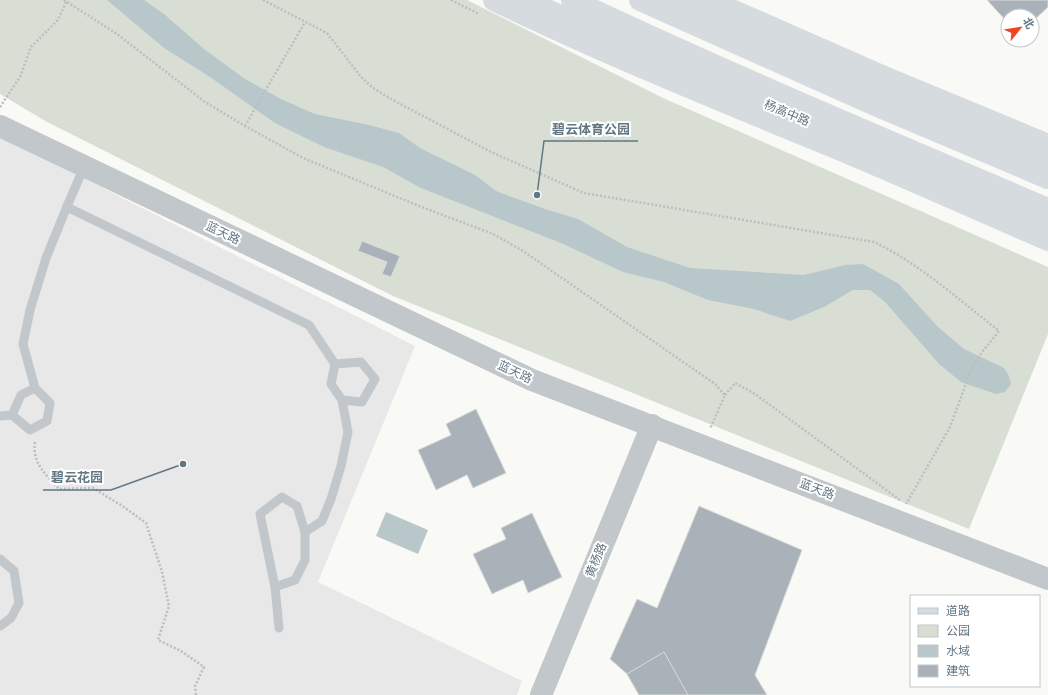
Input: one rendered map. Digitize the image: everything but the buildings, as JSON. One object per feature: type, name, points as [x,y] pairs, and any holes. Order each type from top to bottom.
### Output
[{"type":"main road","points":[[494,0],[557,30],[848,153],[1048,240]]},
{"type":"main road","name":"杨高中路","points":[[526,0],[558,16],[1048,225]]},
{"type":"main road","name":"杨高中路","points":[[572,0],[637,31],[861,130],[1048,209]]},
{"type":"main road","points":[[640,0],[876,105],[1048,178]]},
{"type":"main road","points":[[672,0],[1048,162]]},
{"type":"main road","points":[[709,0],[882,76],[1048,144]]},
{"type":"street","name":"蓝天路","points":[[0,126],[532,380],[703,445],[902,513],[1048,579]]},
{"type":"street","name":"黄杨路","points":[[541,695],[652,426]]},
{"type":"lane","points":[[12,414],[30,430],[47,421],[50,403],[35,388],[23,344],[30,310],[46,258],[84,167]]},
{"type":"lane","points":[[66,207],[309,326],[335,364],[331,384],[342,400],[348,432],[341,466],[331,499],[322,521],[305,532]]},
{"type":"lane","points":[[335,364],[362,362],[375,379],[362,402],[342,400]]},
{"type":"lane","points":[[12,414],[21,395],[35,388]]},
{"type":"lane","points":[[0,416],[12,414]]},
{"type":"lane","points":[[275,587],[295,580],[305,560],[305,532],[297,506],[282,497],[260,514],[275,587],[280,628]]},
{"type":"lane","points":[[0,559],[14,571],[19,603],[11,618],[0,626]]},
{"type":"path","points":[[263,0],[327,33],[361,77],[373,88],[491,152],[584,193],[874,242],[894,252],[932,278],[999,331],[982,352],[971,370],[950,427],[902,513],[755,394],[735,384],[725,396],[703,445]]},
{"type":"path","points":[[0,107],[20,78],[31,47],[58,20],[66,1],[116,34],[205,102],[303,158],[419,206],[493,234],[523,252],[674,355],[715,384],[725,396]]},
{"type":"path","points":[[245,126],[269,87],[305,22]]},
{"type":"path","points":[[38,425],[35,447],[37,464],[59,489],[93,488],[124,507],[146,523],[162,572],[168,606],[158,640],[181,651],[204,667],[195,686],[196,695]]},
{"type":"shaded area","points":[[0,136],[415,346],[318,582],[522,681],[517,695],[0,695]]},
{"type":"green space","points":[[0,0],[467,0],[663,98],[1048,267],[1048,334],[969,529],[393,296],[47,122],[0,94]]},
{"type":"water","points":[[107,0],[144,0],[164,14],[204,49],[245,79],[281,99],[315,114],[399,133],[420,148],[475,175],[496,191],[545,209],[578,219],[627,247],[690,268],[804,275],[845,265],[863,264],[899,284],[938,327],[964,349],[1004,368],[1009,376],[1011,384],[1005,392],[996,394],[961,382],[939,364],[885,302],[870,290],[853,290],[824,307],[790,321],[754,309],[708,300],[664,282],[623,272],[561,243],[421,188],[383,167],[324,147],[275,123],[210,77],[164,48]]},
{"type":"water","points":[[386,512],[428,530],[418,554],[376,536]]},
{"type":"place","name":"碧云体育公园","points":[[537,195]]},
{"type":"place","name":"碧云花园","points":[[183,464]]}]
